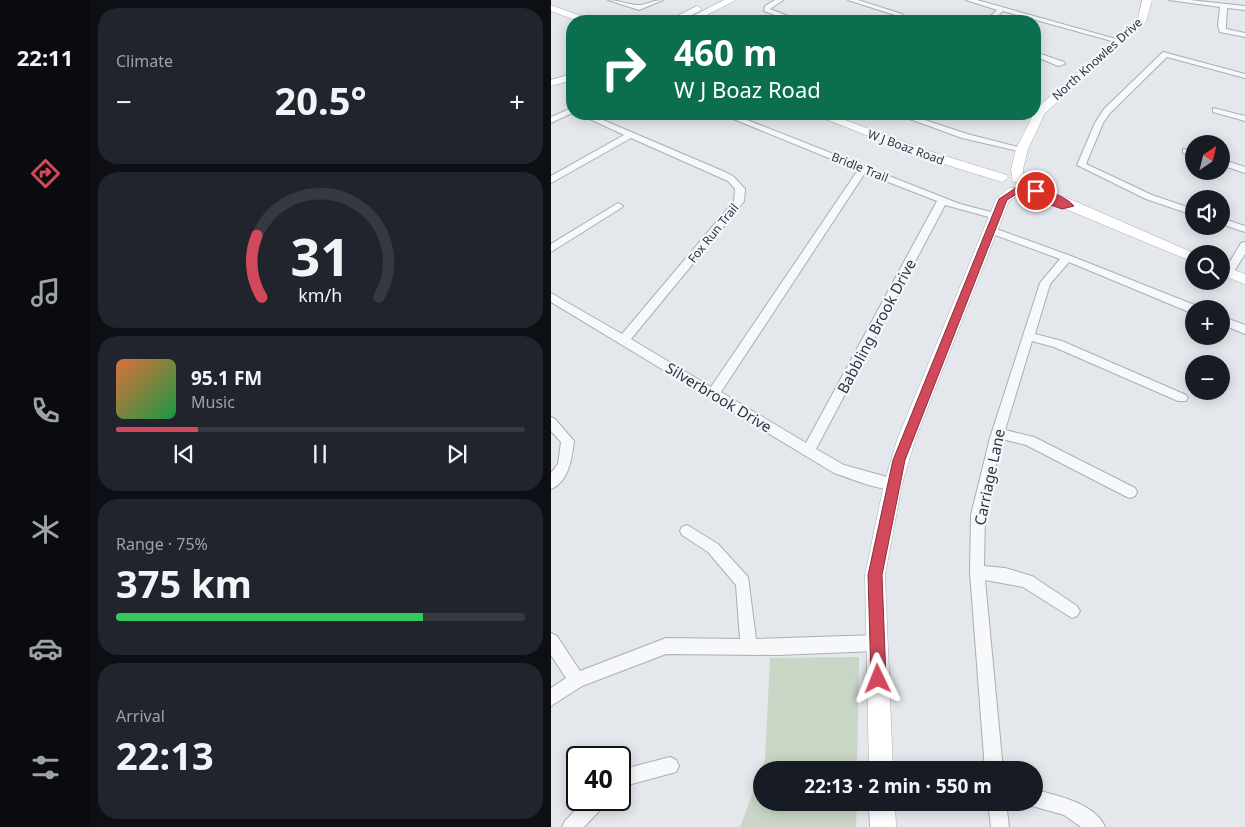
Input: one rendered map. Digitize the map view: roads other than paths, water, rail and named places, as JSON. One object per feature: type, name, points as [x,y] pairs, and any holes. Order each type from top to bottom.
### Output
[{"type":"street","points":[[611,0],[639,8],[660,0]]},
{"type":"street","points":[[684,15],[715,0]]},
{"type":"street","points":[[700,15],[731,0]]},
{"type":"street","points":[[780,0],[766,9],[782,15]]},
{"type":"street","points":[[851,0],[901,15]]},
{"type":"street","points":[[969,0],[1024,15]]},
{"type":"street","name":"North Knowles Drive","points":[[1041,110],[1143,20],[1147,0]]},
{"type":"street","points":[[1172,0],[1245,8]]},
{"type":"street","points":[[1225,5],[1223,30],[1245,35]]},
{"type":"street","points":[[551,8],[570,15]]},
{"type":"street","points":[[995,15],[1002,9]]},
{"type":"street","points":[[1041,20],[1119,41]]},
{"type":"street","points":[[1185,209],[1149,197],[1081,165],[1099,123],[1107,111],[1166,54],[1245,76]]},
{"type":"street","points":[[1041,56],[1061,64]]},
{"type":"street","points":[[554,82],[558,76],[566,72]]},
{"type":"street","points":[[554,82],[566,78]]},
{"type":"street","points":[[1216,110],[1245,118]]},
{"type":"street","points":[[551,120],[566,113]]},
{"type":"street","name":"Fox Run Trail","points":[[597,120],[731,179],[740,189],[735,207],[624,340]]},
{"type":"street","name":"Bridle Trail","points":[[740,120],[969,211],[1007,190],[1067,258],[1185,306]]},
{"type":"street","name":"W J Boaz Road","points":[[835,120],[965,168],[968,172],[1007,190],[1062,206],[1070,206],[1185,255]]},
{"type":"street","name":"North Knowles Drive","points":[[881,761],[875,575],[893,484],[906,440],[1022,149],[1036,120]]},
{"type":"street","points":[[919,121],[965,136],[1022,149]]},
{"type":"street","points":[[551,180],[631,134]]},
{"type":"street","points":[[1230,165],[1245,170]]},
{"type":"street","points":[[713,394],[863,168]]},
{"type":"street","name":"Babbling Brook Drive","points":[[809,450],[942,201]]},
{"type":"street","points":[[551,249],[618,206]]},
{"type":"street","points":[[1230,224],[1245,229]]},
{"type":"street","points":[[1230,264],[1245,246]]},
{"type":"street","name":"Carriage Lane","points":[[993,761],[977,572],[978,515],[998,432],[1045,283],[1067,258]]},
{"type":"street","points":[[1230,273],[1245,279]]},
{"type":"street","name":"Silverbrook Drive","points":[[551,297],[839,469],[868,479],[893,484]]},
{"type":"street","points":[[1230,324],[1245,330]]},
{"type":"street","points":[[1028,336],[1059,344],[1182,398]]},
{"type":"street","points":[[551,422],[568,441],[564,466],[551,482]]},
{"type":"street","points":[[998,432],[1029,441],[1130,492]]},
{"type":"street","points":[[687,532],[713,548],[743,582],[749,647]]},
{"type":"street","points":[[977,572],[1005,575],[1027,581],[1072,611]]},
{"type":"street","points":[[551,641],[577,680]]},
{"type":"street","points":[[551,698],[577,680],[666,646],[749,647],[877,643]]},
{"type":"street","points":[[631,775],[670,766]]},
{"type":"street","points":[[1043,801],[1068,806],[1096,827]]},
{"type":"street","points":[[571,827],[588,811]]},
{"type":"street","points":[[882,811],[883,827]]},
{"type":"street","points":[[998,811],[1000,827]]}]
